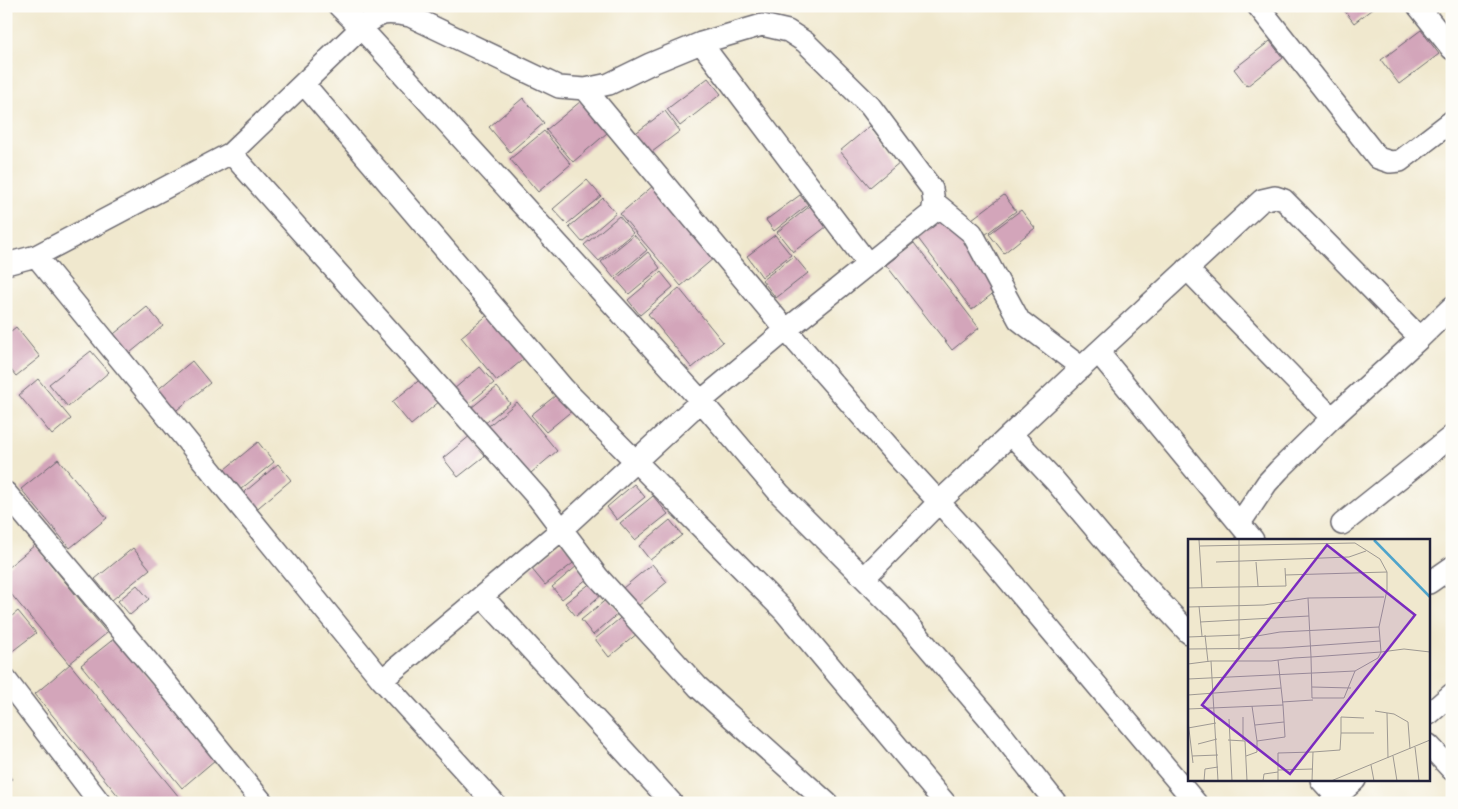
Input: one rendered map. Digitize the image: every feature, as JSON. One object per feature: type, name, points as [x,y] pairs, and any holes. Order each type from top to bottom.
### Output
[{"type":"street","points":[[339,6],[701,402],[780,494],[911,627],[992,722],[1056,803]]},
{"type":"street","points":[[1258,6],[1378,158],[1390,162],[1400,161],[1452,121]]},
{"type":"street","points":[[1418,6],[1452,49]]},
{"type":"street","points":[[6,264],[36,256],[231,154],[361,28],[379,14],[393,13],[410,16],[559,87],[585,89],[609,84],[700,43],[762,25],[788,31],[805,42],[870,106],[932,188],[934,202],[932,213],[786,330],[701,402],[562,529],[382,680]]},
{"type":"street","points":[[700,43],[868,264]]},
{"type":"street","points":[[304,84],[564,389],[784,611],[945,803]]},
{"type":"street","points":[[585,89],[786,330],[990,558],[1196,803]]},
{"type":"street","points":[[231,154],[538,498],[598,577],[698,687],[827,803]]},
{"type":"street","points":[[864,578],[939,502],[1262,200],[1275,197],[1284,200],[1420,338]]},
{"type":"street","points":[[934,202],[972,233],[1019,320],[1082,368]]},
{"type":"street","points":[[36,256],[382,680],[494,803]]},
{"type":"street","points":[[1187,269],[1332,418]]},
{"type":"street","points":[[1240,523],[1267,483],[1279,470],[1332,418],[1452,307]]},
{"type":"street","points":[[1098,352],[1252,539]]},
{"type":"street","points":[[1011,434],[1055,481],[1125,564],[1188,632]]},
{"type":"street","points":[[1342,524],[1452,436]]},
{"type":"street","points":[[6,493],[166,682],[263,803]]},
{"type":"street","points":[[1430,582],[1452,567]]},
{"type":"street","points":[[482,596],[672,803]]},
{"type":"street","points":[[6,680],[100,803]]},
{"type":"street","points":[[1430,713],[1452,694]]},
{"type":"street","points":[[1430,746],[1452,770]]},
{"type":"street","points":[[1322,782],[1336,801],[1353,782]]},
{"type":"building","points":[[1341,6],[1376,6],[1354,23]]},
{"type":"building","points":[[1421,30],[1439,54],[1399,84],[1381,60]]},
{"type":"building","points":[[1270,41],[1283,58],[1247,86],[1234,69]]},
{"type":"building","points":[[708,78],[721,94],[680,126],[667,109]]},
{"type":"building","points":[[523,98],[544,123],[510,152],[489,127]]},
{"type":"building","points":[[581,101],[607,133],[573,162],[546,130]]},
{"type":"building","points":[[665,111],[680,131],[648,155],[633,135]]},
{"type":"building","points":[[870,126],[900,162],[870,187],[840,151]]},
{"type":"building","points":[[544,131],[571,164],[538,192],[510,159]]},
{"type":"building","points":[[587,180],[601,196],[567,224],[553,209]]},
{"type":"building","points":[[654,185],[714,258],[681,286],[620,214]]},
{"type":"building","points":[[800,195],[808,205],[774,231],[766,220]]},
{"type":"building","points":[[1004,195],[1016,211],[985,235],[972,219]]},
{"type":"building","points":[[603,198],[616,213],[582,242],[569,227]]},
{"type":"building","points":[[810,206],[826,227],[793,252],[777,232]]},
{"type":"building","points":[[1021,210],[1035,228],[1004,253],[989,234]]},
{"type":"building","points":[[946,215],[1001,287],[972,310],[917,237]]},
{"type":"building","points":[[619,216],[633,233],[599,261],[584,245]]},
{"type":"building","points":[[634,235],[647,250],[614,278],[601,262]]},
{"type":"building","points":[[775,235],[791,255],[762,277],[747,256]]},
{"type":"building","points":[[914,243],[979,328],[952,350],[886,265]]},
{"type":"building","points":[[648,252],[660,268],[629,294],[616,279]]},
{"type":"building","points":[[794,256],[808,273],[776,298],[762,280]]},
{"type":"building","points":[[661,272],[673,287],[640,315],[628,300]]},
{"type":"building","points":[[679,288],[723,342],[692,368],[648,314]]},
{"type":"building","points":[[147,307],[163,326],[125,357],[109,338]]},
{"type":"building","points":[[490,313],[526,357],[497,381],[461,337]]},
{"type":"building","points":[[16,327],[40,357],[16,376],[6,364],[6,335]]},
{"type":"building","points":[[91,351],[109,372],[68,407],[49,384]]},
{"type":"building","points":[[192,361],[210,383],[172,414],[155,392]]},
{"type":"building","points":[[480,367],[494,383],[467,405],[454,389]]},
{"type":"building","points":[[422,378],[440,401],[411,425],[392,402]]},
{"type":"building","points":[[38,379],[71,419],[52,435],[19,395]]},
{"type":"building","points":[[497,387],[510,403],[484,424],[471,408]]},
{"type":"building","points":[[560,392],[574,409],[546,432],[531,415]]},
{"type":"building","points":[[517,402],[557,451],[525,478],[485,429]]},
{"type":"building","points":[[471,435],[486,455],[458,477],[443,458]]},
{"type":"building","points":[[258,442],[274,462],[235,494],[219,474]]},
{"type":"building","points":[[58,459],[107,518],[70,548],[21,489]]},
{"type":"building","points":[[278,464],[291,480],[253,512],[240,496]]},
{"type":"building","points":[[634,484],[645,497],[617,520],[607,507]]},
{"type":"building","points":[[653,496],[668,514],[635,540],[620,523]]},
{"type":"building","points":[[670,520],[682,535],[650,560],[639,546]]},
{"type":"building","points":[[563,542],[577,560],[545,585],[531,568]]},
{"type":"building","points":[[35,545],[107,633],[69,664],[6,588],[6,569]]},
{"type":"building","points":[[133,548],[150,569],[112,600],[95,579]]},
{"type":"building","points":[[652,564],[667,582],[638,606],[623,588]]},
{"type":"building","points":[[577,566],[588,578],[562,599],[552,587]]},
{"type":"building","points":[[592,582],[602,594],[576,616],[565,603]]},
{"type":"building","points":[[137,585],[149,599],[130,615],[118,601]]},
{"type":"building","points":[[608,598],[620,612],[593,635],[581,620]]},
{"type":"building","points":[[18,611],[36,633],[6,656],[6,621]]},
{"type":"building","points":[[624,615],[638,633],[609,657],[595,639]]},
{"type":"building","points":[[115,638],[215,760],[182,788],[81,665]]},
{"type":"building","points":[[70,664],[184,803],[124,803],[35,694]]},
{"type":"building","points":[[6,772],[12,779],[6,783]]}]
